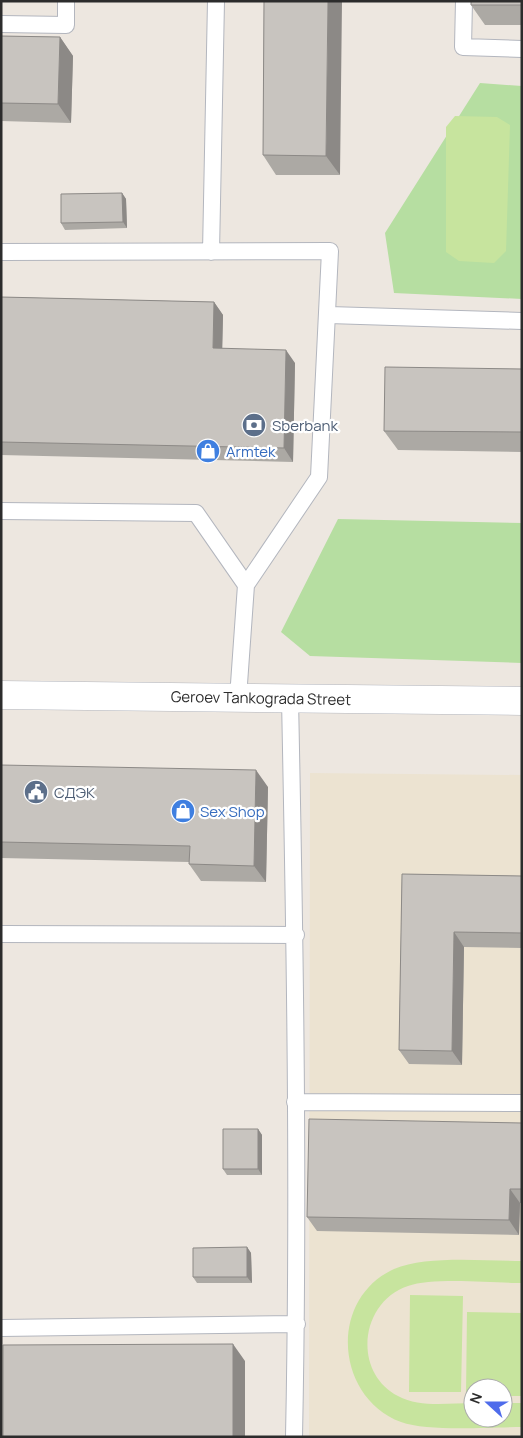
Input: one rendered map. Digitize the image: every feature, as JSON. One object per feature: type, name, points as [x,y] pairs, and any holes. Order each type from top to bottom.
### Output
[{"type":"main road","name":"Geroev Tankograda Street","points":[[1,695],[522,702]]},
{"type":"lane","points":[[1,24],[66,25],[66,1]]},
{"type":"lane","points":[[211,252],[216,1]]},
{"type":"lane","points":[[464,1],[463,47],[522,49]]},
{"type":"lane","points":[[1,252],[330,251],[329,315],[319,477],[246,585],[238,698]]},
{"type":"lane","points":[[329,315],[522,321]]},
{"type":"lane","points":[[1,511],[196,513],[246,585]]},
{"type":"lane","points":[[290,699],[296,935],[297,1324],[294,1437]]},
{"type":"lane","points":[[1,934],[296,935]]},
{"type":"lane","points":[[295,1102],[522,1103]]},
{"type":"lane","points":[[1,1328],[297,1324]]},
{"type":"shaded area","points":[[310,773],[522,775],[522,1437],[309,1437]]},
{"type":"green space","points":[[480,83],[522,86],[522,299],[394,293],[385,233]]},
{"type":"green space","points":[[455,116],[497,117],[510,125],[506,251],[494,263],[459,261],[446,252],[446,127]]},
{"type":"green space","points":[[338,519],[522,523],[522,663],[310,656],[281,632]]},
{"type":"green space","points":[[456,1260],[522,1261],[522,1283],[447,1281],[419,1283],[392,1294],[380,1307],[372,1322],[368,1338],[368,1355],[373,1371],[383,1385],[407,1400],[425,1403],[463,1403],[463,1428],[427,1427],[401,1422],[379,1409],[363,1392],[352,1371],[348,1347],[350,1324],[358,1302],[373,1283],[394,1269],[422,1262]]},
{"type":"green space","points":[[410,1295],[463,1296],[461,1392],[409,1392]]},
{"type":"green space","points":[[467,1312],[522,1313],[522,1396],[513,1396],[513,1378],[466,1378]]},
{"type":"green space","points":[[513,1403],[522,1403],[522,1427],[513,1427]]},
{"type":"building","points":[[264,1],[328,1],[326,156],[263,155]]},
{"type":"building","points":[[471,1],[522,1],[522,5],[471,5]]},
{"type":"building","points":[[1,36],[60,37],[58,104],[1,103]]},
{"type":"building","points":[[122,193],[123,222],[61,223],[61,194]]},
{"type":"building","points":[[1,297],[214,302],[213,348],[286,350],[284,448],[1,442]]},
{"type":"building","points":[[385,367],[522,369],[522,432],[384,431]]},
{"type":"building","points":[[1,765],[256,770],[254,866],[189,864],[190,846],[1,842]]},
{"type":"building","points":[[402,874],[522,876],[522,933],[454,932],[452,1051],[399,1050]]},
{"type":"building","points":[[309,1119],[522,1123],[522,1189],[510,1189],[509,1220],[307,1217]]},
{"type":"building","points":[[223,1129],[258,1129],[258,1169],[223,1169]]},
{"type":"building","points":[[247,1247],[247,1277],[193,1277],[193,1248]]},
{"type":"building","points":[[233,1344],[233,1437],[3,1437],[3,1345]]},
{"type":"place","name":"Sberbank","points":[[254,425]]},
{"type":"place","name":"Armtek","points":[[208,451]]},
{"type":"place","name":"СДЭК","points":[[36,792]]},
{"type":"place","name":"Sex Shop","points":[[183,811]]}]
